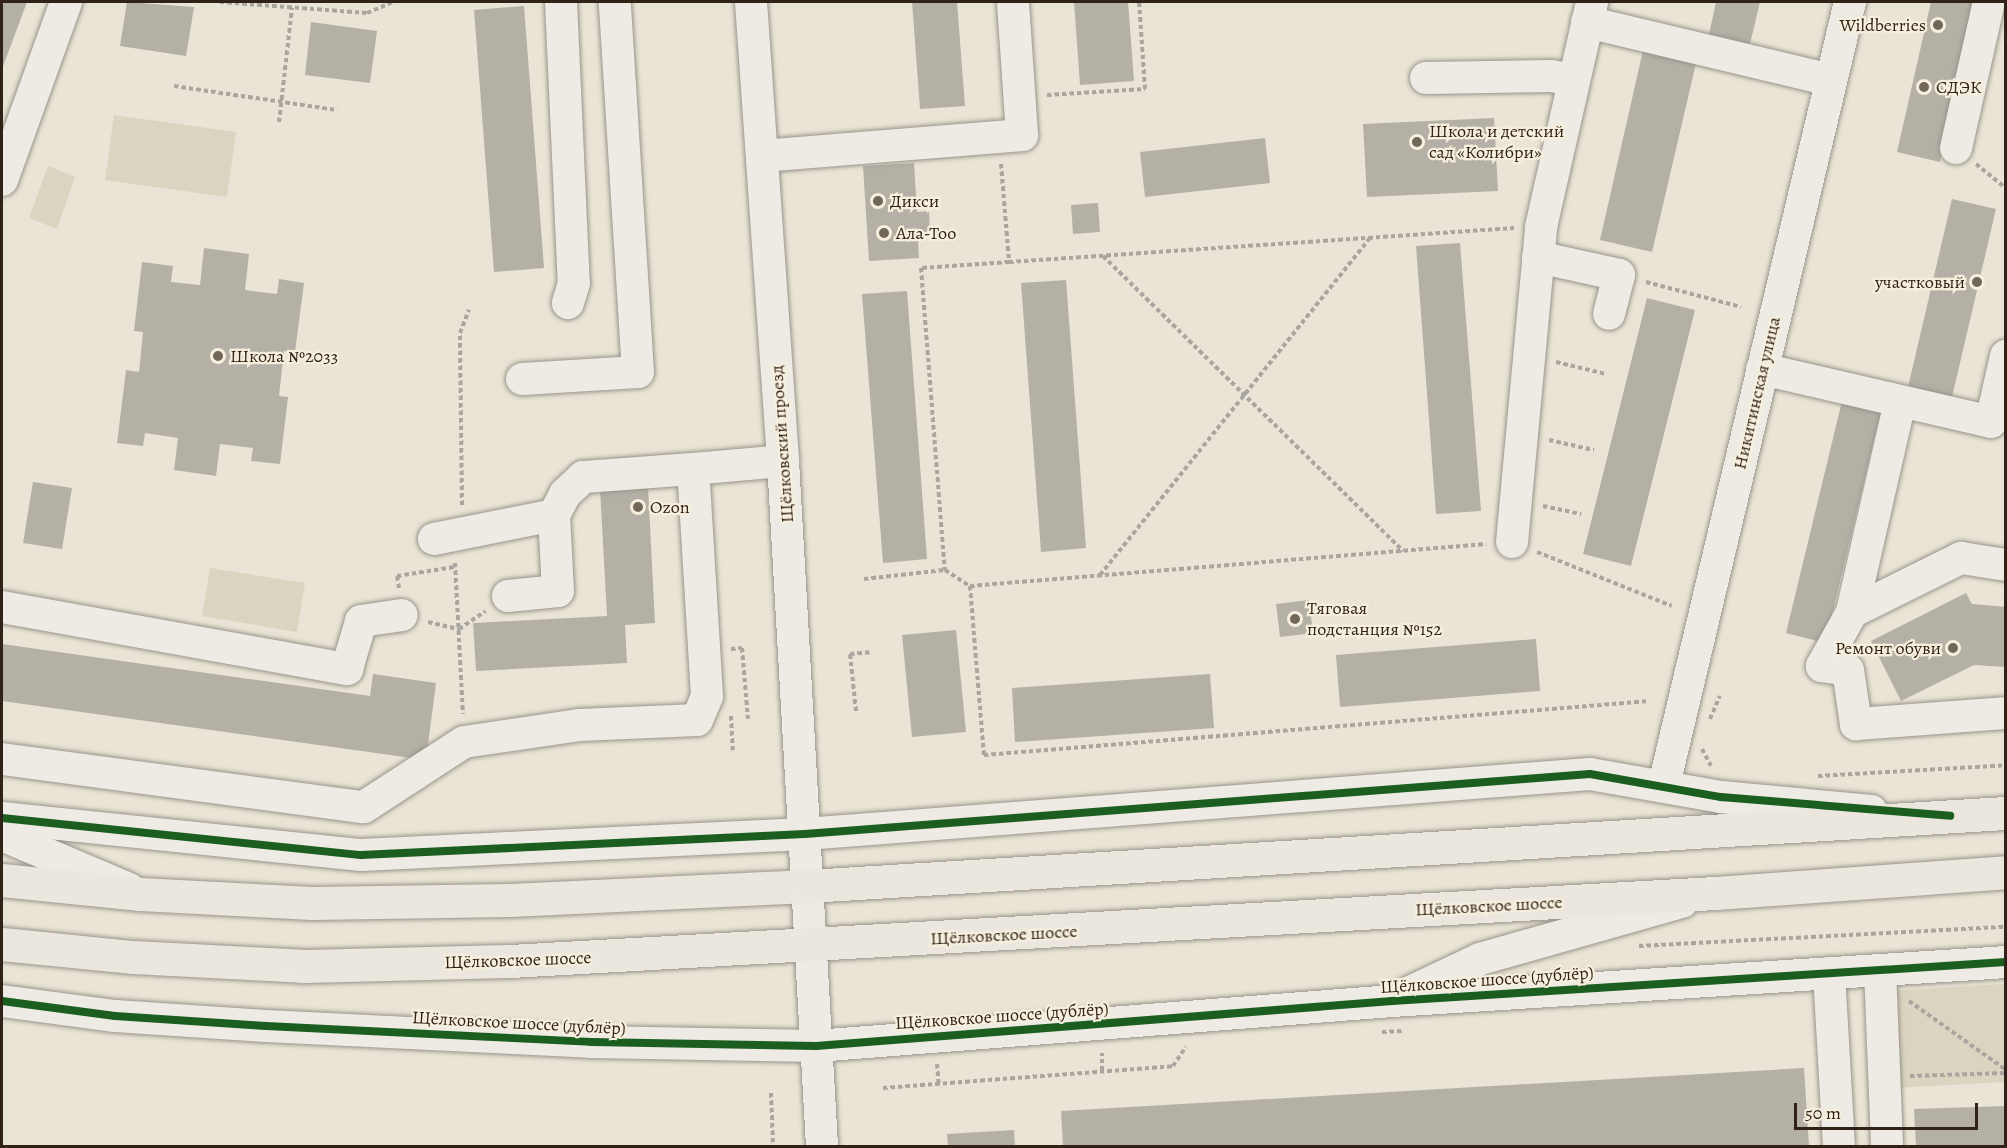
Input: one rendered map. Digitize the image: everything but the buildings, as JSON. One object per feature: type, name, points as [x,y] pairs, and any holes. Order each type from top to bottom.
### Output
[{"type":"main road","points":[[2,880],[141,894],[312,903],[510,900],[808,886],[2006,813]]},
{"type":"main road","name":"Щёлковское шоссе","points":[[2,944],[133,957],[302,966],[510,962],[1715,893],[2006,872]]},
{"type":"street","points":[[2,180],[66,2]]},
{"type":"street","points":[[561,2],[574,283],[568,303]]},
{"type":"street","points":[[522,379],[638,372],[615,2]]},
{"type":"street","name":"Щёлковский проезд","points":[[751,2],[783,461],[822,1146]]},
{"type":"street","points":[[762,156],[1022,135],[1013,2]]},
{"type":"street","name":"Никитинская улица","points":[[1664,784],[1850,2]]},
{"type":"street","points":[[1956,148],[1989,2]]},
{"type":"street","points":[[1512,542],[1539,242],[1590,12],[1831,80]]},
{"type":"street","points":[[1425,78],[1551,76],[1574,80]]},
{"type":"street","points":[[1539,242],[1619,275],[1610,314]]},
{"type":"street","points":[[1762,369],[1998,424],[2006,356]]},
{"type":"street","points":[[1900,402],[1852,612],[1822,666],[1848,670],[1856,724],[2006,713]]},
{"type":"street","points":[[508,596],[558,591],[554,515],[565,495],[583,477],[783,461]]},
{"type":"street","points":[[2,759],[364,807],[464,742],[579,725],[697,720],[707,696],[693,469]]},
{"type":"street","points":[[448,537],[554,515]]},
{"type":"street","points":[[1852,612],[1961,558],[2006,566]]},
{"type":"street","points":[[2,607],[347,669],[361,621],[402,615]]},
{"type":"street","points":[[2,818],[361,855],[805,834],[1590,774],[1664,784],[1721,797],[1950,816]]},
{"type":"street","points":[[2,835],[141,894]]},
{"type":"street","points":[[1392,1001],[1480,959],[1715,893]]},
{"type":"street","name":"Щёлковское шоссе (дублёр)","points":[[2,1001],[115,1016],[269,1026],[591,1042],[816,1046],[1392,1001],[2006,962]]},
{"type":"street","points":[[1880,970],[1887,1146]]},
{"type":"street","points":[[1829,973],[1839,1146]]},
{"type":"path","points":[[220,2],[367,13],[393,2]]},
{"type":"path","points":[[1020,97],[1145,89],[1139,2]]},
{"type":"path","points":[[279,122],[292,8]]},
{"type":"path","points":[[174,87],[337,111]]},
{"type":"path","points":[[999,137],[1009,262]]},
{"type":"path","points":[[1956,148],[2006,188]]},
{"type":"path","points":[[1099,576],[1370,238]]},
{"type":"path","points":[[945,570],[921,268],[1370,238],[1539,242]]},
{"type":"path","points":[[1102,255],[1403,551]]},
{"type":"path","points":[[1619,275],[1741,306]]},
{"type":"path","points":[[464,742],[454,567],[448,537],[460,333],[469,310]]},
{"type":"path","points":[[1529,356],[1606,374]]},
{"type":"path","points":[[1522,434],[1594,450]]},
{"type":"path","points":[[1516,501],[1581,514]]},
{"type":"path","points":[[864,579],[945,570],[970,586],[1512,542],[1672,606]]},
{"type":"path","points":[[970,586],[984,755],[1649,701]]},
{"type":"path","points":[[856,711],[850,654],[872,652]]},
{"type":"path","points":[[743,659],[748,719]]},
{"type":"path","points":[[1709,722],[1720,696]]},
{"type":"path","points":[[1703,740],[1702,748],[1713,768]]},
{"type":"path","points":[[1806,777],[2006,765]]},
{"type":"path","points":[[1639,946],[2006,927]]},
{"type":"path","points":[[1900,995],[2006,1072]]},
{"type":"path","points":[[1375,1033],[1411,1030]]},
{"type":"path","points":[[884,1088],[1173,1066],[1185,1047],[1197,1046]]},
{"type":"path","points":[[1102,1071],[1101,1053],[1108,1053]]},
{"type":"path","points":[[1883,1077],[2006,1072]]},
{"type":"path","points":[[771,1093],[773,1146]]},
{"type":"shaded area","points":[[114,115],[236,132],[227,197],[105,180]]},
{"type":"shaded area","points":[[48,166],[75,177],[57,229],[29,218]]},
{"type":"shaded area","points":[[210,568],[305,583],[297,632],[202,616]]},
{"type":"shaded area","points":[[2005,984],[2005,1082],[1894,1088],[1888,991]]},
{"type":"cycle path","points":[[2,818],[361,855],[805,834],[1590,774],[1721,797],[1950,816]]},
{"type":"cycle path","points":[[2,1001],[115,1016],[266,1026],[591,1042],[816,1046],[1392,1001],[2006,962]]},
{"type":"place","name":"Wildberries","points":[[1938,25]]},
{"type":"place","name":"СДЭК","points":[[1924,87]]},
{"type":"place","name":"Школа и детский сад «Колибри»","points":[[1417,142]]},
{"type":"place","name":"Дикси","points":[[878,201]]},
{"type":"place","name":"Ала-Тоо","points":[[884,233]]},
{"type":"place","name":"участковый","points":[[1977,282]]},
{"type":"place","name":"Школа №2033","points":[[218,356]]},
{"type":"place","name":"Ozon","points":[[638,507]]},
{"type":"place","name":"Тяговая подстанция №152","points":[[1295,619]]},
{"type":"place","name":"Ремонт обуви","points":[[1953,648]]}]
